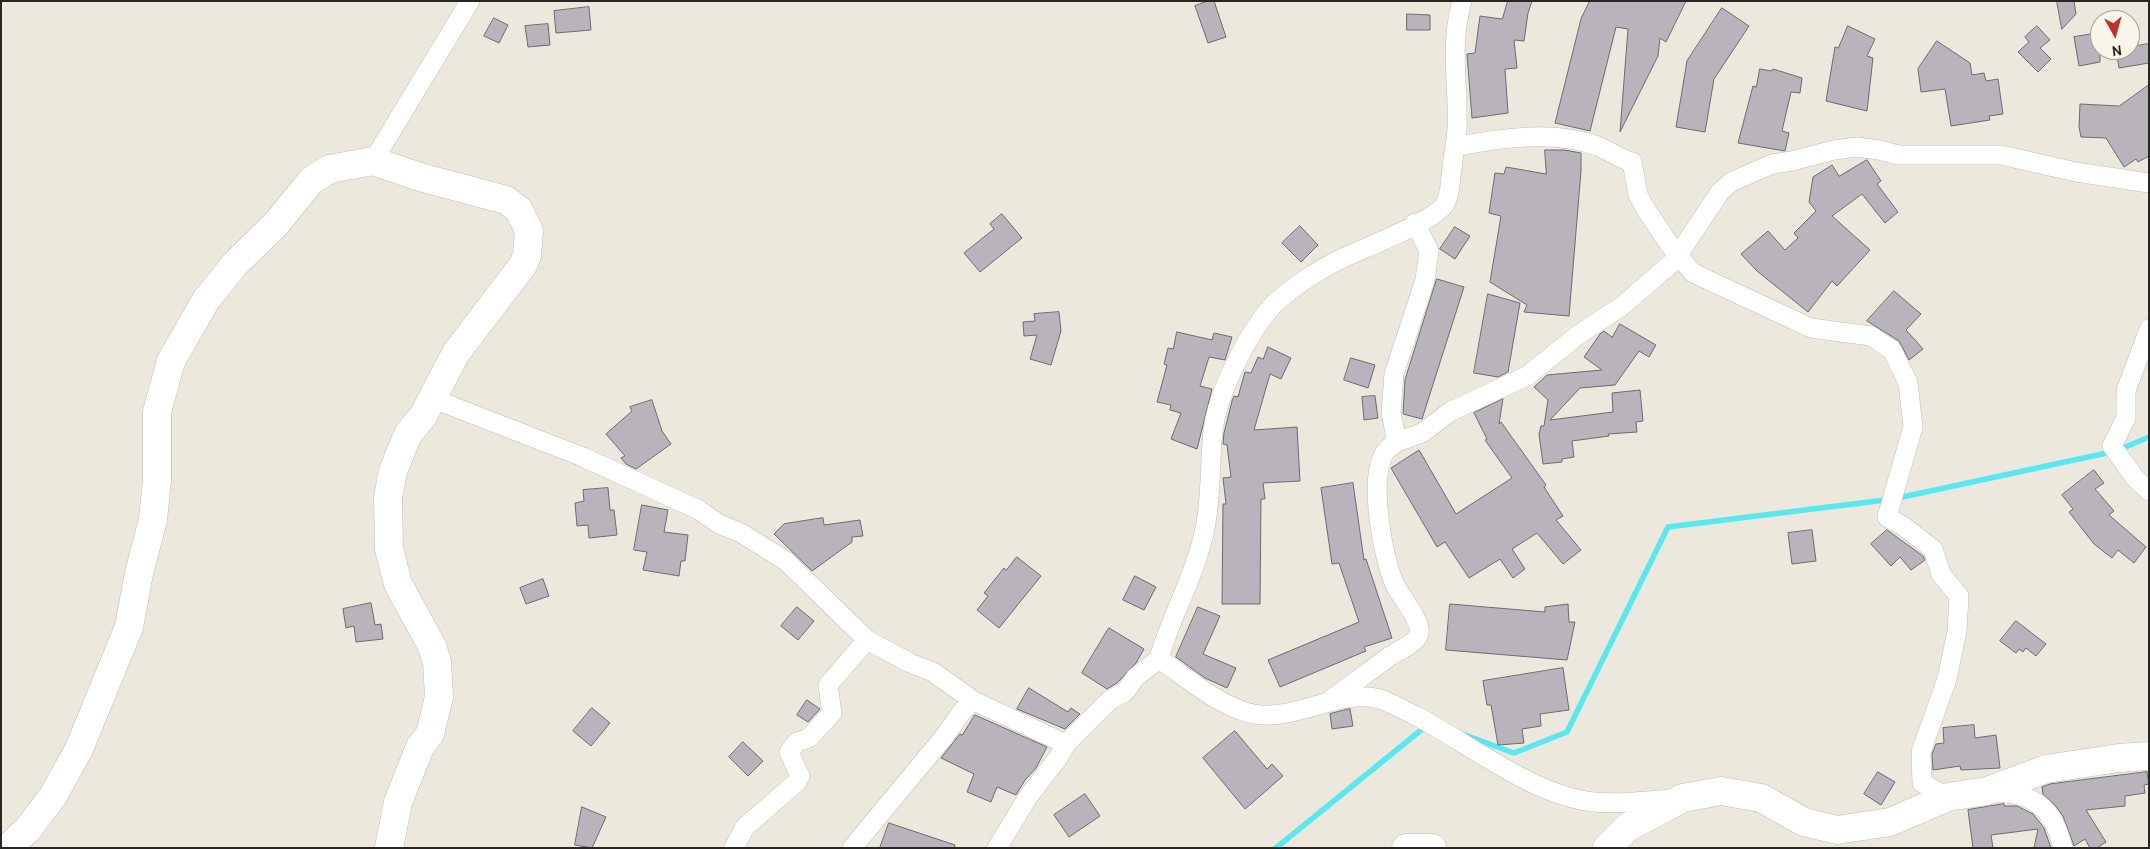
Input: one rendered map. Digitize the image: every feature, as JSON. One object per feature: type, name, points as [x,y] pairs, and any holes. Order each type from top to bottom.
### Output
[{"type":"main road","points":[[8,848],[28,829],[53,796],[78,748],[129,626],[139,573],[154,520],[157,480],[157,412],[171,361],[206,300],[235,264],[276,224],[311,181],[329,169],[373,161],[420,177],[506,200],[519,210],[529,231],[527,256],[523,265],[460,347],[423,416],[408,434],[393,471],[388,497],[387,528],[389,549],[398,584],[424,629],[437,662],[439,697],[430,734],[420,747],[398,802],[389,848]]},
{"type":"main road","points":[[1608,848],[1628,827],[1682,798],[1721,791],[1761,798],[1804,822],[1837,830],[1890,822],[1948,797],[1987,791],[2046,769],[2119,758],[2149,756]]},
{"type":"main road","points":[[1406,848],[1432,848]]},
{"type":"street","points":[[373,161],[470,1]]},
{"type":"street","points":[[997,848],[1028,797],[1058,758],[1066,744],[1110,700],[1124,692],[1136,677],[1159,659],[1168,629],[1185,594],[1202,541],[1209,508],[1213,430],[1218,407],[1231,370],[1250,336],[1282,297],[1344,257],[1389,238],[1427,218],[1445,204],[1457,130],[1455,26],[1462,1]]},
{"type":"street","points":[[1454,147],[1510,139],[1559,138],[1597,146],[1624,160],[1632,162],[1638,195],[1669,244],[1693,273],[1811,328],[1871,336],[1892,350],[1908,383],[1913,427],[1887,517],[1903,526],[1934,549],[1942,574],[1959,596],[1957,631],[1947,679],[1921,752],[1922,783],[1948,797]]},
{"type":"street","points":[[1326,703],[1418,636],[1418,627],[1410,606],[1397,590],[1388,569],[1378,503],[1382,458],[1386,450],[1397,442],[1422,433],[1451,411],[1527,376],[1578,334],[1622,306],[1674,261],[1720,192],[1731,182],[1772,164],[1834,150],[1857,148],[1879,150],[1898,155],[2001,155],[2076,172],[2149,183]]},
{"type":"street","points":[[1397,442],[1392,412],[1394,374],[1424,280],[1429,251],[1416,223]]},
{"type":"street","points":[[2149,329],[2126,391],[2126,418],[2112,446],[2135,478],[2149,491]]},
{"type":"street","points":[[431,398],[583,457],[699,510],[719,524],[741,533],[786,560],[867,640],[910,663],[933,672],[974,701],[1066,744]]},
{"type":"street","points":[[734,848],[745,827],[796,782],[800,776],[789,752],[797,742],[809,738],[832,713],[828,685],[867,640]]},
{"type":"street","points":[[1159,659],[1207,693],[1234,708],[1254,714],[1279,714],[1326,703],[1368,698],[1388,702],[1446,732],[1517,776],[1571,798],[1595,802],[1682,798]]},
{"type":"street","points":[[852,848],[944,737],[963,710],[974,701]]},
{"type":"street","points":[[1987,791],[2014,792],[2047,809],[2055,823],[2063,848]]},
{"type":"building","points":[[1208,1],[1214,1],[1226,37],[1208,43],[1195,6]]},
{"type":"building","points":[[1508,1],[1532,1],[1528,13],[1524,41],[1514,40],[1517,68],[1505,69],[1508,113],[1472,118],[1467,54],[1475,53],[1480,16],[1502,19]]},
{"type":"building","points":[[1590,1],[1686,1],[1666,42],[1660,38],[1658,56],[1620,132],[1628,29],[1616,27],[1590,131],[1555,123],[1581,19]]},
{"type":"building","points":[[2057,1],[2074,1],[2076,14],[2062,29]]},
{"type":"building","points":[[589,7],[591,30],[556,33],[554,11]]},
{"type":"building","points":[[1722,8],[1749,26],[1714,79],[1705,132],[1676,127],[1687,61]]},
{"type":"building","points":[[1407,14],[1430,15],[1430,30],[1407,30]]},
{"type":"building","points":[[494,18],[508,25],[499,43],[484,36]]},
{"type":"building","points":[[548,24],[550,45],[528,47],[525,26]]},
{"type":"building","points":[[1848,26],[1875,39],[1867,56],[1873,58],[1867,111],[1826,101],[1835,47],[1838,48]]},
{"type":"building","points":[[2037,26],[2050,40],[2040,48],[2051,59],[2038,72],[2018,52],[2029,42],[2025,37]]},
{"type":"building","points":[[2090,35],[2090,60],[2100,60],[2100,62],[2079,66],[2074,37]]},
{"type":"building","points":[[1937,41],[1970,63],[1972,75],[1984,73],[1986,81],[1998,79],[2003,114],[1989,116],[1990,120],[1951,126],[1945,89],[1921,92],[1918,69]]},
{"type":"building","points":[[2149,44],[2149,63],[2119,68],[2118,60],[2140,60],[2140,45]]},
{"type":"building","points":[[1760,69],[1772,71],[1773,69],[1802,78],[1800,93],[1791,92],[1782,131],[1789,133],[1785,151],[1738,143],[1753,86],[1756,87]]},
{"type":"building","points":[[2149,85],[2149,156],[2138,162],[2136,159],[2124,167],[2106,138],[2081,137],[2079,127],[2080,104],[2119,106]]},
{"type":"building","points":[[1545,150],[1564,150],[1581,153],[1569,316],[1524,312],[1527,305],[1490,282],[1501,216],[1489,213],[1495,173],[1504,174],[1506,167],[1546,174]]},
{"type":"building","points":[[1867,160],[1881,181],[1877,184],[1898,212],[1885,223],[1862,194],[1832,216],[1870,250],[1837,286],[1832,281],[1808,312],[1757,271],[1741,254],[1768,231],[1785,250],[1798,238],[1794,233],[1816,211],[1809,202],[1813,177],[1832,165],[1839,176]]},
{"type":"building","points":[[1002,214],[1022,238],[980,272],[964,253],[994,229],[990,224]]},
{"type":"building","points":[[1300,226],[1318,245],[1301,262],[1282,243]]},
{"type":"building","points":[[1455,227],[1470,236],[1455,259],[1440,249]]},
{"type":"building","points":[[1437,279],[1464,287],[1422,419],[1403,414],[1405,380]]},
{"type":"building","points":[[1894,291],[1921,314],[1906,330],[1923,349],[1909,360],[1899,341],[1867,321]]},
{"type":"building","points":[[1488,294],[1520,303],[1508,372],[1498,377],[1474,373]]},
{"type":"building","points":[[1059,312],[1061,331],[1051,365],[1030,359],[1037,335],[1024,336],[1023,322],[1035,321],[1034,314]]},
{"type":"building","points":[[1620,324],[1656,345],[1649,357],[1639,351],[1615,385],[1580,388],[1550,420],[1613,412],[1612,393],[1640,390],[1643,421],[1636,422],[1637,432],[1608,434],[1609,436],[1572,441],[1574,457],[1562,459],[1562,462],[1543,464],[1539,434],[1541,426],[1544,426],[1548,400],[1534,387],[1547,375],[1602,370],[1584,357],[1600,334],[1604,331],[1612,337]]},
{"type":"building","points":[[1177,332],[1212,340],[1214,333],[1232,337],[1225,360],[1209,357],[1200,386],[1212,389],[1197,449],[1171,439],[1181,413],[1170,410],[1171,405],[1157,402],[1167,365],[1164,364],[1168,348],[1173,349]]},
{"type":"building","points":[[1268,347],[1291,358],[1281,379],[1270,374],[1254,430],[1297,427],[1300,481],[1263,483],[1265,499],[1261,499],[1260,604],[1222,604],[1223,504],[1226,504],[1223,478],[1231,477],[1227,445],[1223,444],[1224,433],[1232,401],[1234,396],[1238,397],[1245,372],[1251,373],[1258,357],[1263,359]]},
{"type":"building","points":[[1351,358],[1375,365],[1368,388],[1344,380]]},
{"type":"building","points":[[1375,396],[1378,418],[1364,420],[1362,397]]},
{"type":"building","points":[[1503,399],[1499,424],[1501,422],[1546,485],[1544,487],[1563,516],[1556,520],[1581,550],[1563,564],[1537,533],[1512,549],[1525,569],[1513,578],[1500,559],[1469,578],[1445,542],[1437,547],[1391,468],[1419,450],[1456,514],[1512,478],[1485,440],[1487,439],[1474,413]]},
{"type":"building","points":[[652,400],[662,431],[671,444],[636,469],[626,464],[621,458],[625,456],[606,434],[632,411],[630,407]]},
{"type":"building","points":[[2094,470],[2104,483],[2095,489],[2114,511],[2109,515],[2146,547],[2134,563],[2118,550],[2112,558],[2094,544],[2069,512],[2073,509],[2062,495]]},
{"type":"building","points":[[1353,483],[1364,560],[1366,559],[1392,638],[1364,647],[1366,651],[1280,687],[1268,660],[1359,622],[1339,563],[1332,564],[1321,488]]},
{"type":"building","points":[[608,488],[610,510],[614,510],[617,535],[589,538],[588,525],[577,526],[575,503],[584,501],[583,490]]},
{"type":"building","points":[[642,505],[668,510],[664,532],[688,535],[685,561],[681,561],[679,576],[643,570],[647,552],[634,550]]},
{"type":"building","points":[[823,518],[824,525],[860,520],[863,536],[852,537],[852,542],[812,571],[774,534],[784,524]]},
{"type":"building","points":[[1812,530],[1816,561],[1792,564],[1788,533]]},
{"type":"building","points":[[1887,530],[1923,556],[1925,560],[1911,570],[1900,557],[1891,566],[1871,544]]},
{"type":"building","points":[[1017,557],[1041,576],[999,628],[977,610],[988,596],[984,593],[1004,568],[1006,570]]},
{"type":"building","points":[[1135,576],[1156,587],[1144,610],[1123,600]]},
{"type":"building","points":[[543,579],[549,596],[526,604],[520,588]]},
{"type":"building","points":[[371,603],[375,625],[381,624],[383,639],[356,642],[354,626],[346,628],[343,609]]},
{"type":"building","points":[[1450,604],[1545,612],[1545,607],[1568,604],[1569,622],[1575,622],[1567,660],[1446,650]]},
{"type":"building","points":[[797,607],[814,621],[798,640],[781,626]]},
{"type":"building","points":[[1198,607],[1220,616],[1203,654],[1236,668],[1227,688],[1205,678],[1176,657]]},
{"type":"building","points":[[2016,621],[2046,644],[2036,656],[2026,648],[2023,652],[2019,649],[2016,653],[2000,641]]},
{"type":"building","points":[[1109,628],[1144,649],[1136,663],[1117,683],[1107,689],[1082,673]]},
{"type":"building","points":[[1563,668],[1569,710],[1540,714],[1541,726],[1522,729],[1524,743],[1498,745],[1491,705],[1487,705],[1483,681]]},
{"type":"building","points":[[1029,688],[1068,712],[1071,708],[1080,714],[1065,729],[1017,709]]},
{"type":"building","points":[[807,700],[820,709],[808,722],[797,715]]},
{"type":"building","points":[[592,708],[610,723],[591,746],[573,731]]},
{"type":"building","points":[[1350,709],[1353,726],[1332,729],[1330,714]]},
{"type":"building","points":[[975,715],[1047,747],[1036,768],[1025,780],[1016,795],[997,787],[991,802],[967,792],[974,774],[941,758],[960,734],[962,735]]},
{"type":"building","points":[[1974,725],[1975,738],[1996,735],[2000,768],[1961,770],[1960,766],[1933,770],[1932,754],[1936,744],[1944,743],[1943,728]]},
{"type":"building","points":[[1235,731],[1267,769],[1272,764],[1283,776],[1245,809],[1203,758]]},
{"type":"building","points":[[743,742],[763,761],[748,776],[729,757]]},
{"type":"building","points":[[1878,772],[1895,782],[1881,805],[1864,794]]},
{"type":"building","points":[[2147,772],[2149,784],[2144,785],[2145,793],[2125,796],[2125,806],[2086,810],[2106,842],[2097,848],[2090,848],[2085,839],[2074,846],[2063,816],[2043,794],[2042,787],[2050,784]]},
{"type":"building","points":[[1085,794],[1100,816],[1069,837],[1054,815]]},
{"type":"building","points":[[2004,804],[2004,806],[2017,806],[2033,814],[2044,828],[2051,848],[2034,848],[2038,829],[1991,835],[1993,848],[1973,848],[1968,810]]},
{"type":"building","points":[[582,807],[606,817],[592,848],[575,845]]},
{"type":"building","points":[[889,823],[955,845],[954,848],[880,848]]},
{"type":"waterway","points":[[1465,735],[1514,753],[1567,732],[1668,527],[1893,499],[2116,451],[2149,437]]},
{"type":"waterway","points":[[1276,848],[1426,726]]}]
